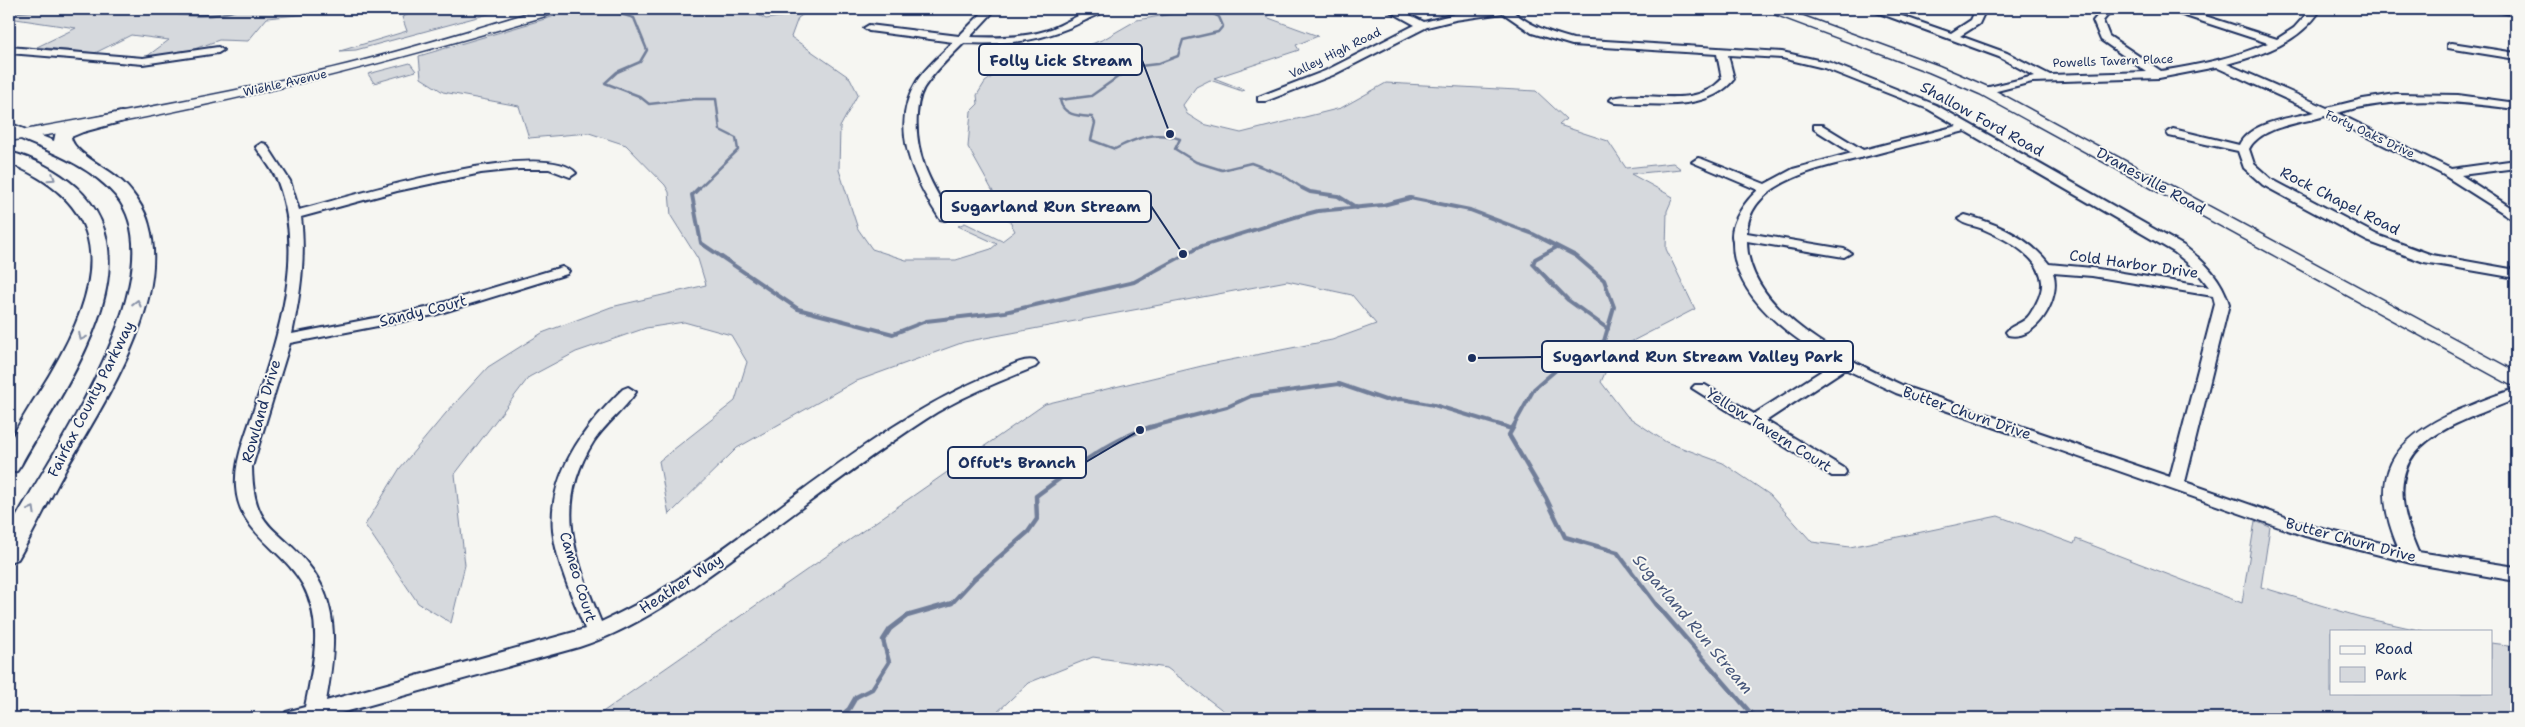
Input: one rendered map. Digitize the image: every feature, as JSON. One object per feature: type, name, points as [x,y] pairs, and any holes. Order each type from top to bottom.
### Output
[{"type":"highway","points":[[76,157],[63,143],[62,135],[77,128],[121,117]]},
{"type":"highway","name":"Fairfax County Parkway","points":[[9,553],[117,354],[134,314],[143,280],[144,254],[137,213],[113,183],[97,169],[76,157],[12,132]]},
{"type":"highway","points":[[9,157],[55,180],[75,195],[89,214],[98,241],[100,279],[95,306],[83,337],[9,466]]},
{"type":"main road","name":"Wiehle Avenue","points":[[12,132],[310,71],[405,46],[531,9]]},
{"type":"main road","name":"Wiehle Avenue","points":[[12,132],[121,117],[218,98],[342,70],[555,9]]},
{"type":"main road","name":"Dranesville Road","points":[[1773,9],[1991,90],[2516,366]]},
{"type":"main road","name":"Dranesville Road","points":[[1793,9],[1943,64],[2516,380]]},
{"type":"street","points":[[946,216],[926,187],[916,165],[910,133],[913,99],[922,81],[991,9]]},
{"type":"street","points":[[869,28],[992,41],[1033,37],[1058,30],[1102,9]]},
{"type":"street","points":[[1391,9],[1423,25]]},
{"type":"street","name":"Valley High Road","points":[[1262,100],[1328,73],[1423,25],[1455,17],[1505,9]]},
{"type":"street","name":"Shallow Ford Road","points":[[1505,9],[1536,31],[1572,42],[1782,56],[1827,65],[1916,100],[1967,127],[2179,249],[2206,271],[2220,293]]},
{"type":"street","points":[[1874,9],[2013,59],[2047,78]]},
{"type":"street","points":[[1952,37],[1975,22],[1981,9]]},
{"type":"street","points":[[2108,9],[2098,21],[2105,38],[2159,75]]},
{"type":"street","points":[[2174,9],[2278,44]]},
{"type":"street","name":"Powells Tavern Place","points":[[1991,90],[2047,78],[2159,75],[2217,64],[2250,55],[2278,44],[2298,30],[2316,9]]},
{"type":"street","points":[[2452,46],[2516,56]]},
{"type":"street","points":[[9,50],[143,60],[218,50]]},
{"type":"street","points":[[1616,100],[1685,99],[1718,90],[1728,79],[1722,52]]},
{"type":"street","name":"Forty Oaks Drive","points":[[2217,64],[2450,173],[2516,217]]},
{"type":"street","points":[[2173,133],[2243,149],[2245,143],[2255,133],[2363,102],[2396,97],[2458,98],[2516,106]]},
{"type":"street","points":[[1818,127],[1862,154]]},
{"type":"street","name":"Butter Churn Drive","points":[[1967,127],[1800,171],[1766,189],[1748,208],[1742,219],[1738,236],[1739,250],[1749,278],[1770,308],[1798,333],[1844,363],[1901,390],[2311,532],[2411,557],[2516,574]]},
{"type":"street","name":"Rowland Drive","points":[[262,147],[283,176],[296,215],[297,261],[282,340],[244,467],[243,486],[246,504],[254,520],[267,537],[304,571],[314,588],[322,611],[325,635],[313,715]]},
{"type":"street","name":"Rock Chapel Road","points":[[2243,149],[2248,165],[2267,182],[2372,238],[2429,259],[2516,274]]},
{"type":"street","points":[[1698,162],[1766,189]]},
{"type":"street","points":[[2450,173],[2516,164]]},
{"type":"street","points":[[296,215],[448,176],[492,168],[548,165],[558,166],[570,174]]},
{"type":"street","points":[[1965,219],[1999,232],[2024,247],[2044,268],[2049,286],[2035,321],[2028,327],[2013,332]]},
{"type":"street","points":[[1738,236],[1844,252]]},
{"type":"street","name":"Cold Harbor Drive","points":[[2044,268],[2092,272],[2220,293]]},
{"type":"street","name":"Sandy Court","points":[[282,340],[429,312],[562,271]]},
{"type":"street","points":[[2176,486],[2221,308],[2220,293]]},
{"type":"street","points":[[1755,421],[1844,363]]},
{"type":"street","name":"Heather Way","points":[[293,718],[313,715],[531,654],[596,633],[628,618],[677,589],[921,415],[973,387],[1030,364]]},
{"type":"street","name":"Yellow Tavern Court","points":[[1700,388],[1838,472]]},
{"type":"street","name":"Cameo Court","points":[[596,633],[568,554],[562,532],[561,511],[566,482],[582,446],[600,420],[628,392]]},
{"type":"street","points":[[2411,557],[2394,510],[2392,490],[2394,473],[2400,458],[2413,442],[2428,431],[2516,394]]},
{"type":"green space","points":[[9,9],[359,9],[267,18],[248,41],[219,40],[186,52],[146,57],[169,40],[131,35],[95,53],[37,47],[76,28],[9,18]]},
{"type":"green space","points":[[412,9],[507,9],[356,50],[340,51],[407,31],[402,17],[415,12]]},
{"type":"green space","points":[[579,9],[747,9],[766,19],[805,13],[798,18],[791,37],[850,78],[858,94],[840,127],[839,170],[858,229],[872,249],[906,260],[956,260],[991,249],[997,244],[958,226],[965,223],[1002,241],[1015,231],[968,147],[971,111],[978,104],[977,95],[985,82],[1006,67],[1050,61],[1104,39],[1137,20],[1172,14],[1162,9],[1179,11],[1186,9],[1277,9],[1266,17],[1318,36],[1296,45],[1299,50],[1214,78],[1245,90],[1242,91],[1210,80],[1196,87],[1183,105],[1187,114],[1203,124],[1241,133],[1341,108],[1386,83],[1536,91],[1566,119],[1559,125],[1608,141],[1626,168],[1673,163],[1681,169],[1631,174],[1673,197],[1667,211],[1666,249],[1695,309],[1615,350],[1601,382],[1627,416],[1666,442],[1723,463],[1770,495],[1812,542],[1850,547],[1998,516],[2074,544],[2076,539],[2242,603],[2255,521],[2270,527],[2261,587],[2360,617],[2418,630],[2330,630],[2330,694],[2492,694],[2492,643],[2516,646],[2516,718],[1233,718],[1167,668],[1093,657],[1028,683],[991,718],[594,718],[1045,404],[1210,364],[1332,340],[1376,324],[1352,295],[1287,281],[964,342],[854,382],[737,448],[669,515],[659,461],[735,401],[747,362],[731,335],[684,322],[646,328],[576,352],[529,377],[455,474],[465,565],[451,623],[418,603],[365,525],[400,468],[488,367],[542,333],[611,307],[706,285],[698,259],[671,216],[669,192],[665,185],[626,145],[589,133],[529,138],[519,106],[443,92],[421,78],[419,56]]},
{"type":"green space","points":[[410,63],[416,71],[374,83],[368,74]]},
{"type":"waterway","name":"Sugarland Run Stream","points":[[9,9],[15,12],[56,9]]},
{"type":"waterway","name":"Sugarland Run Stream","points":[[147,9],[204,16],[227,13],[238,9]]},
{"type":"waterway","name":"Sugarland Run Stream","points":[[614,9],[611,11],[634,18],[647,50],[640,62],[617,72],[605,83],[639,96],[649,104],[694,99],[716,99],[720,130],[736,138],[738,150],[698,189]]},
{"type":"waterway","points":[[1215,9],[1213,14],[1219,17],[1223,26],[1218,32],[1183,40],[1178,56],[1157,64],[1132,67],[1091,96],[1060,100],[1062,105],[1064,109],[1072,114],[1092,117],[1095,123],[1091,140],[1115,149],[1138,139],[1154,135],[1171,136],[1180,139],[1175,149],[1196,162],[1222,170],[1251,163],[1281,174],[1304,189]]},
{"type":"waterway","name":"Sugarland Run Stream","points":[[698,189],[692,195],[701,243],[798,309],[893,334],[926,321],[1005,312],[1134,282],[1199,247],[1318,211],[1356,207]]},
{"type":"waterway","points":[[1304,189],[1310,192],[1338,196],[1356,207]]},
{"type":"waterway","name":"Sugarland Run Stream","points":[[1356,207],[1383,205],[1410,198],[1470,210],[1533,234],[1576,256],[1604,280],[1614,307],[1608,329]]},
{"type":"waterway","points":[[1557,247],[1535,259],[1533,264],[1568,300],[1608,329]]},
{"type":"waterway","name":"Sugarland Run Stream","points":[[1513,427],[1534,389],[1564,363],[1604,341],[1608,329]]},
{"type":"waterway","points":[[1150,427],[1227,407],[1251,396],[1339,384],[1385,400],[1402,399],[1434,405],[1507,427]]},
{"type":"waterway","points":[[838,718],[849,709],[856,697],[872,689],[889,662],[883,640],[890,629],[907,616],[952,603],[974,579],[1028,532],[1037,519],[1036,496],[1108,446],[1139,431],[1155,426]]},
{"type":"waterway","points":[[1503,426],[1512,429]]},
{"type":"waterway","name":"Sugarland Run Stream","points":[[1514,426],[1509,435],[1546,498],[1565,537],[1617,552],[1656,604],[1755,718]]},
{"type":"place","name":"Folly Lick Stream","points":[[1170,134]]},
{"type":"place","name":"Sugarland Run Stream","points":[[1183,254]]},
{"type":"place","name":"Sugarland Run Stream Valley Park","points":[[1472,358]]},
{"type":"place","name":"Offut's Branch","points":[[1140,430]]}]
